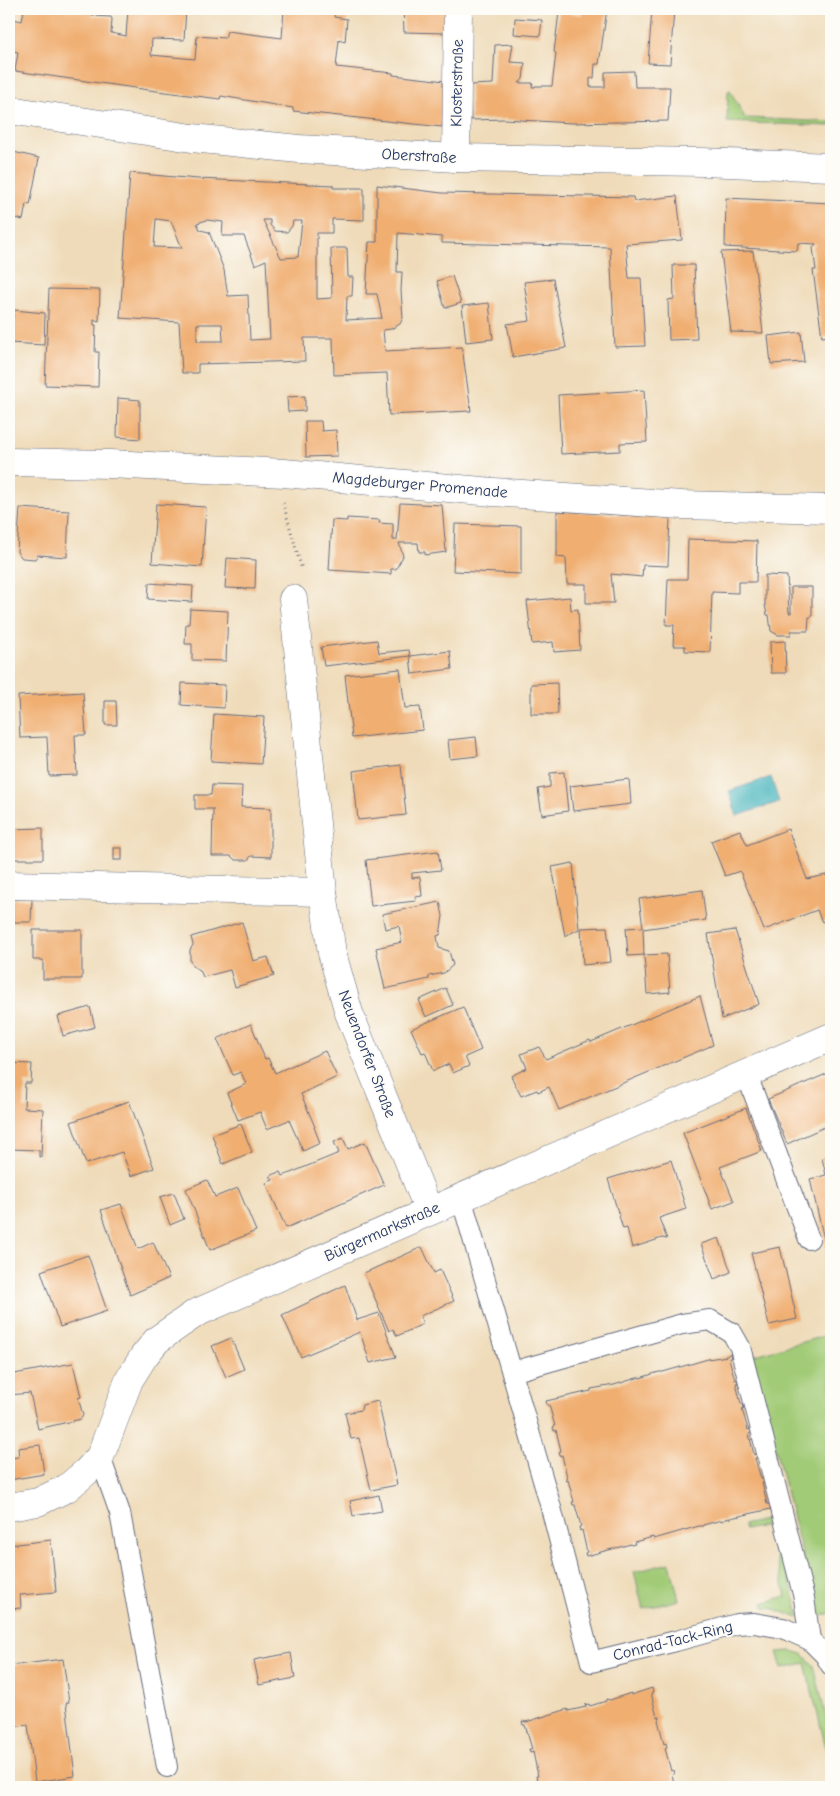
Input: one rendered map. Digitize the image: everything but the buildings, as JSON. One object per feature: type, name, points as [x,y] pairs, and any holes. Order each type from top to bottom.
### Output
[{"type":"street","name":"Klosterstraße","points":[[456,158],[458,9]]},
{"type":"street","name":"Oberstraße","points":[[9,110],[192,138],[299,149],[456,158],[831,167]]},
{"type":"street","name":"Magdeburger Promenade","points":[[9,462],[110,464],[284,473],[493,492],[672,505],[831,509]]},
{"type":"street","name":"Neuendorfer Straße","points":[[293,599],[323,892],[332,953],[349,1013],[429,1211]]},
{"type":"street","points":[[9,885],[323,892]]},
{"type":"street","name":"Bürgermarkstraße","points":[[9,1507],[38,1502],[67,1488],[86,1472],[100,1457],[129,1380],[144,1356],[164,1334],[196,1313],[831,1037]]},
{"type":"lane","points":[[746,1073],[809,1239]]},
{"type":"lane","points":[[461,1198],[512,1372],[682,1324],[710,1320],[732,1334],[740,1347],[804,1598],[810,1640]]},
{"type":"lane","name":"Conrad-Tack-Ring","points":[[512,1372],[550,1504],[591,1662],[737,1624],[754,1623],[782,1628],[810,1640],[831,1664]]},
{"type":"lane","points":[[100,1457],[120,1513],[167,1767]]},
{"type":"path","points":[[284,473],[282,500],[305,581],[293,599]]},
{"type":"green space","points":[[730,90],[745,118],[831,122],[831,126],[727,122],[728,91]]},
{"type":"green space","points":[[831,1334],[831,1613],[818,1617],[752,1356]]},
{"type":"green space","points":[[774,1518],[799,1615],[798,1618],[775,1609],[765,1608],[763,1603],[786,1596],[768,1525],[745,1530],[743,1525]]},
{"type":"green space","points":[[670,1563],[679,1600],[643,1609],[634,1572]]},
{"type":"green space","points":[[791,1651],[803,1654],[814,1666],[831,1738],[831,1768],[805,1663],[782,1668],[777,1652]]},
{"type":"water","points":[[771,777],[779,802],[737,816],[729,791]]}]
